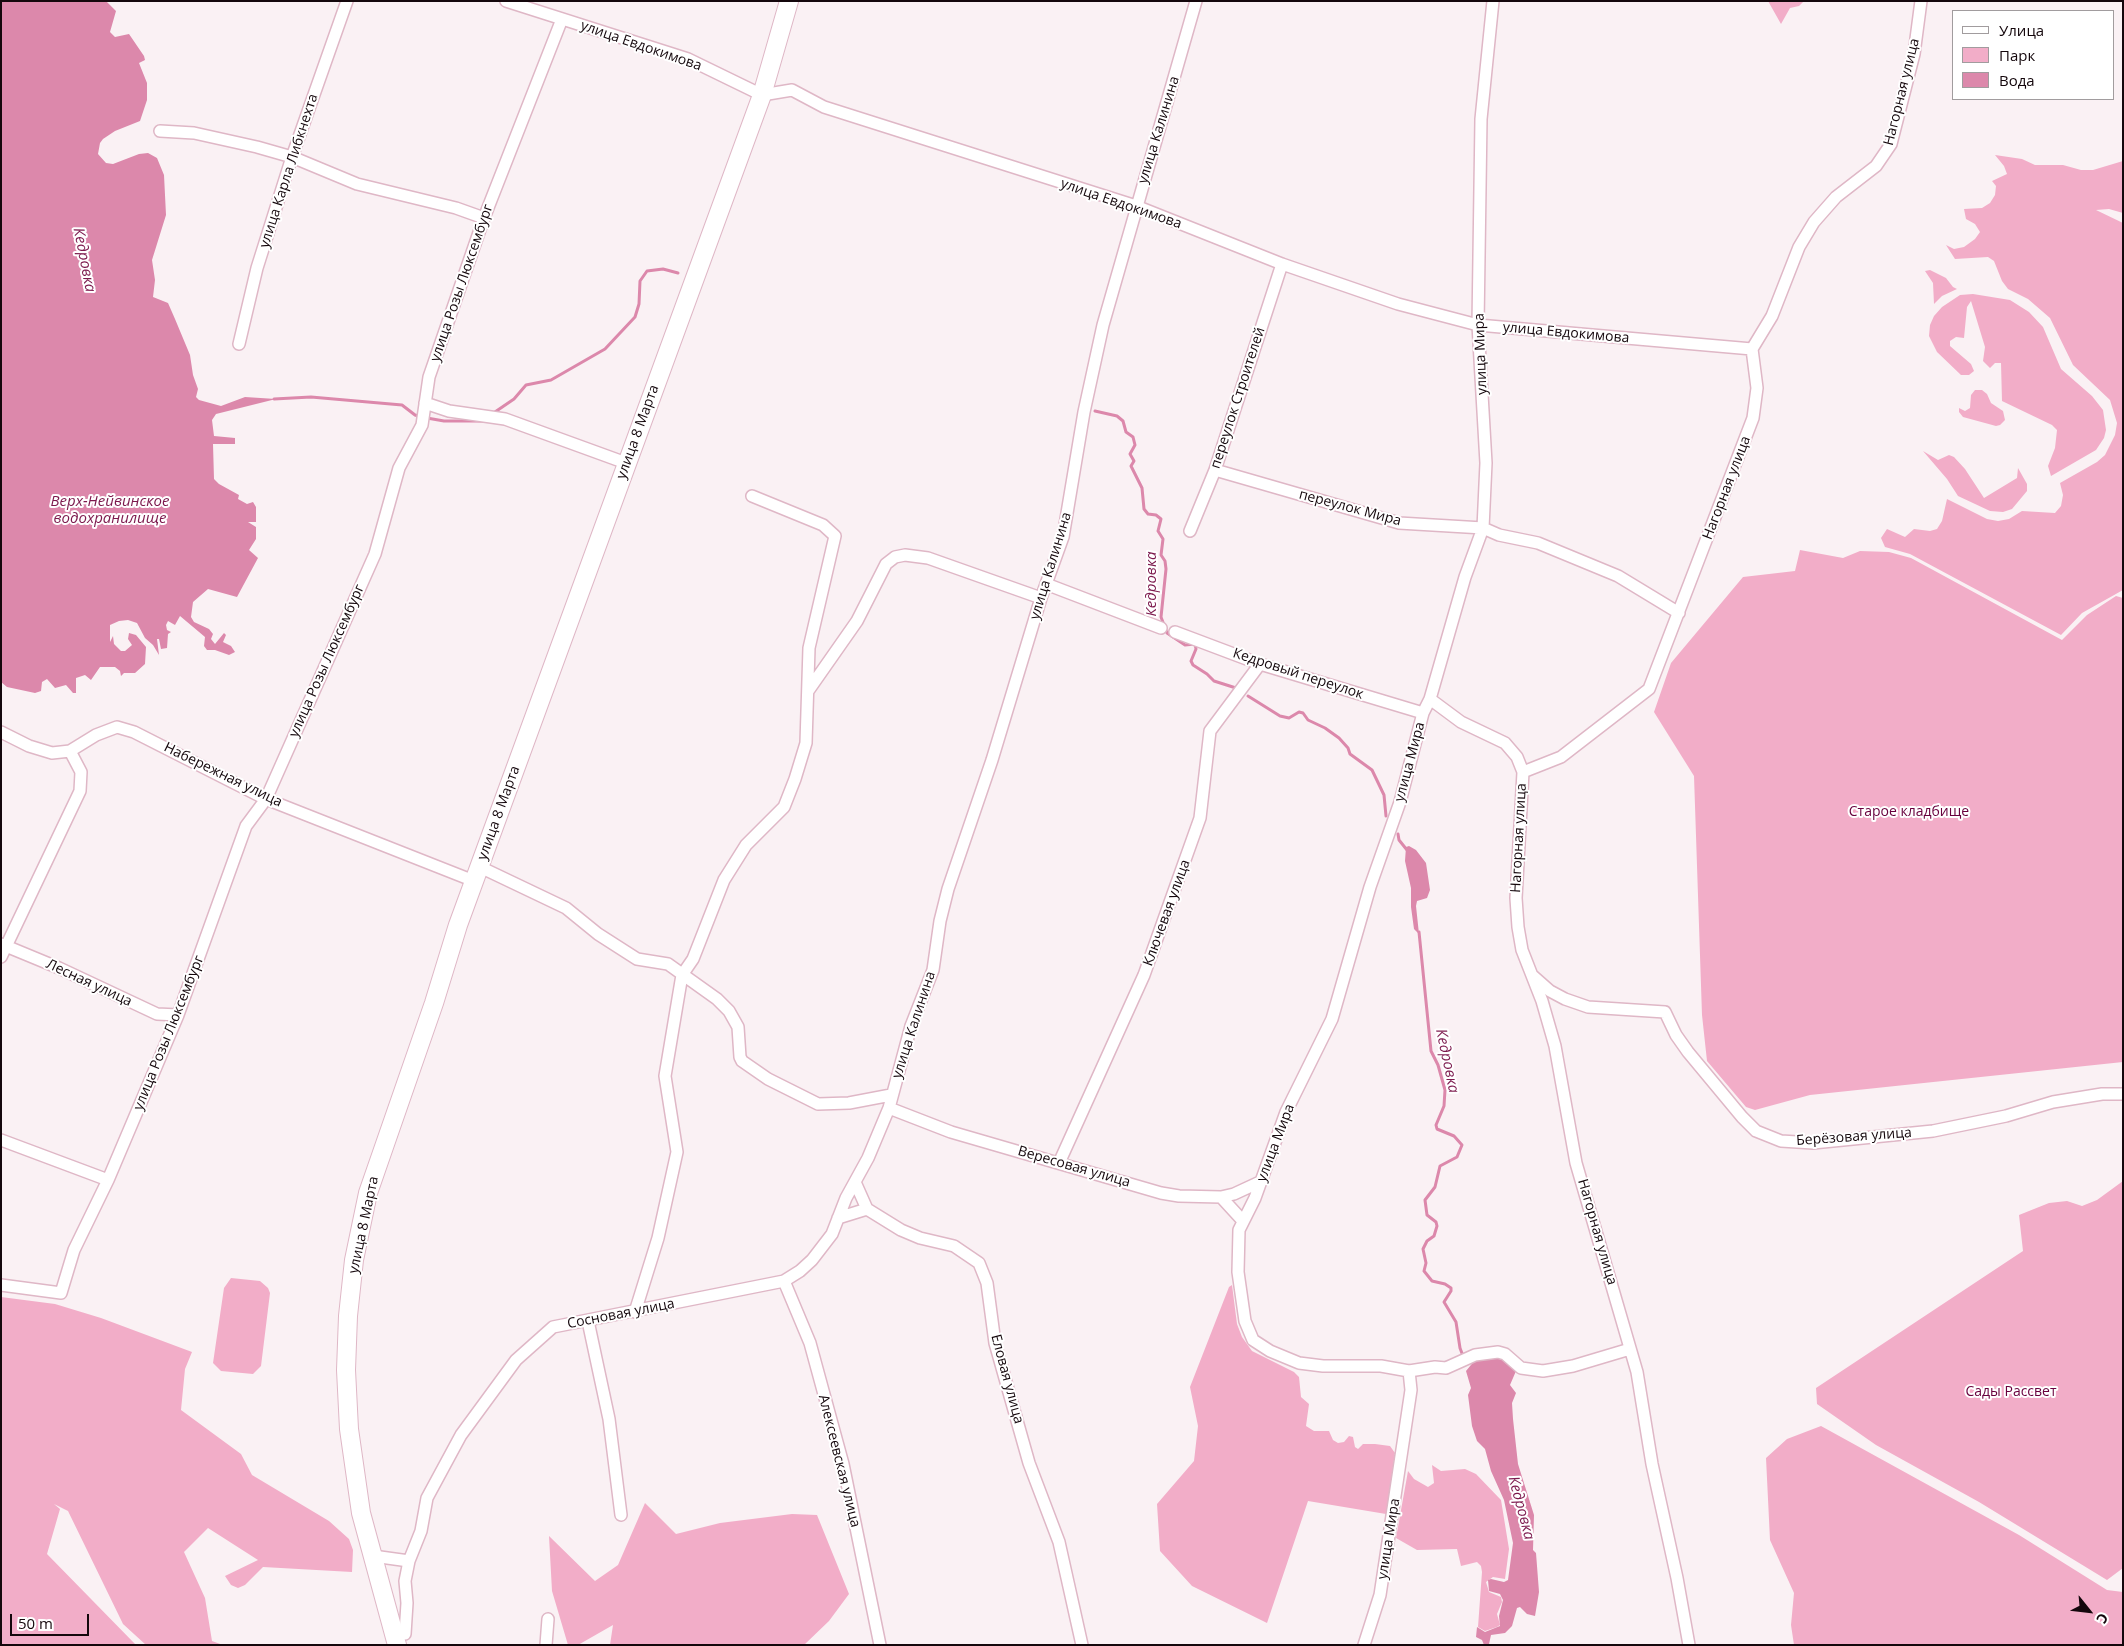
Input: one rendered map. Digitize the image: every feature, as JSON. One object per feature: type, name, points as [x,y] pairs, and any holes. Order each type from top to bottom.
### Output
[{"type":"main road","name":"улица 8 Марта","points":[[401,1639],[373,1556],[361,1513],[349,1429],[346,1370],[354,1260],[368,1193],[477,874],[762,95],[789,1]]},
{"type":"street","name":"улица Карла Либкнехта","points":[[239,344],[258,268],[292,156],[346,1]]},
{"type":"street","name":"улица Евдокимова","points":[[506,1],[688,59],[762,95],[792,90],[833,110],[1136,206],[1282,264],[1398,304],[1478,325],[1752,349]]},
{"type":"street","name":"улица Калинина","points":[[891,1095],[910,1026],[933,970],[940,921],[948,889],[992,760],[1041,598],[1063,537],[1078,441],[1098,344],[1196,1]]},
{"type":"street","name":"улица Мира","points":[[1493,1],[1482,111],[1478,325],[1486,463],[1483,528],[1465,577],[1430,699],[1423,713],[1400,802],[1373,879],[1332,1019],[1286,1112],[1262,1181],[1239,1230],[1238,1272],[1242,1304],[1249,1333],[1260,1346],[1291,1360],[1312,1366],[1381,1366],[1409,1371],[1435,1367],[1446,1368],[1486,1352],[1504,1354],[1521,1368],[1543,1371],[1573,1366],[1630,1349]]},
{"type":"street","name":"Нагорная улица","points":[[1689,1645],[1677,1578],[1652,1464],[1642,1396],[1576,1163],[1555,1046],[1522,950],[1517,917],[1523,772],[1561,758],[1649,690],[1753,418],[1757,388],[1752,349],[1772,316],[1799,248],[1814,222],[1836,197],[1876,166],[1891,144],[1914,54],[1921,1]]},
{"type":"street","name":"улица Розы Люксембург","points":[[1,1285],[62,1293],[74,1250],[108,1180],[178,1015],[246,826],[266,799],[375,554],[399,468],[424,412],[430,377],[484,218],[562,19]]},
{"type":"street","points":[[160,131],[194,133],[292,156],[357,184],[456,208],[484,218]]},
{"type":"street","name":"переулок Строителей","points":[[1190,531],[1215,470],[1282,264]]},
{"type":"street","points":[[424,412],[449,411],[506,419],[531,430],[626,463]]},
{"type":"street","name":"переулок Мира","points":[[1215,470],[1399,524],[1483,528],[1499,535],[1538,543],[1618,576],[1679,613]]},
{"type":"street","points":[[635,1312],[658,1238],[677,1152],[665,1076],[682,975],[693,958],[712,908],[736,860],[746,845],[784,807],[804,751],[809,648],[835,536],[823,525],[752,496]]},
{"type":"street","points":[[808,692],[858,621],[886,564],[895,557],[905,554],[928,558],[1041,598]]},
{"type":"street","points":[[1046,584],[1161,628]]},
{"type":"street","name":"Кедровый переулок","points":[[1175,632],[1260,664],[1423,713]]},
{"type":"street","name":"Ключевая улица","points":[[1059,1163],[1144,975],[1200,818],[1210,731],[1260,664]]},
{"type":"street","points":[[1430,699],[1461,722],[1505,743],[1517,757],[1523,772]]},
{"type":"street","name":"Набережная улица","points":[[70,751],[96,735],[116,727],[134,732],[266,799],[477,874]]},
{"type":"street","points":[[1,732],[42,751],[52,753],[70,751],[81,772],[80,791],[3,949]]},
{"type":"street","points":[[477,874],[566,908],[598,934],[637,959],[668,964],[718,999],[729,1011],[740,1035],[740,1057],[748,1066],[768,1079],[818,1104],[839,1104],[891,1095]]},
{"type":"street","name":"Лесная улица","points":[[3,949],[59,968],[157,1014],[178,1015]]},
{"type":"street","name":"Берёзовая улица","points":[[1532,975],[1558,995],[1588,1007],[1665,1012],[1676,1035],[1688,1052],[1742,1117],[1756,1131],[1781,1141],[1813,1143],[1932,1131],[2006,1116],[2078,1097],[2123,1094]]},
{"type":"street","name":"Сосновая улица","points":[[401,1639],[407,1603],[405,1581],[420,1531],[427,1498],[460,1435],[516,1360],[553,1327],[784,1281],[812,1260],[832,1234],[868,1158],[889,1108],[891,1095]]},
{"type":"street","name":"Вересовая улица","points":[[889,1108],[951,1132],[1161,1193],[1179,1196],[1221,1197],[1240,1192],[1262,1181]]},
{"type":"street","points":[[1,1140],[108,1180]]},
{"type":"street","points":[[838,1218],[867,1208],[855,1182]]},
{"type":"street","points":[[1221,1197],[1243,1222]]},
{"type":"street","name":"Еловая улица","points":[[867,1208],[902,1230],[920,1238],[954,1246],[979,1263],[987,1283],[995,1343],[1029,1463],[1059,1542],[1082,1645]]},
{"type":"street","name":"Алексеевская улица","points":[[784,1281],[810,1343],[843,1464],[880,1645]]},
{"type":"street","points":[[588,1321],[609,1419],[620,1515]]},
{"type":"street","name":"улица Мира","points":[[1364,1645],[1380,1595],[1408,1410],[1409,1371]]},
{"type":"street","points":[[373,1556],[410,1561]]},
{"type":"street","points":[[546,1645],[548,1619]]},
{"type":"green space","points":[[1768,1],[1804,1],[1799,6],[1790,8],[1781,24]]},
{"type":"green space","points":[[1995,155],[2022,159],[2035,165],[2063,165],[2081,170],[2093,170],[2123,161],[2123,213],[2109,209],[2096,210],[2123,223],[2123,590],[2082,613],[2061,635],[1910,554],[1885,547],[1881,538],[1887,529],[1905,537],[1914,529],[1930,531],[1937,529],[1942,521],[1947,499],[1987,519],[1998,521],[2009,519],[2022,511],[2055,513],[2061,506],[2063,495],[2060,483],[2097,462],[2105,455],[2115,435],[2117,423],[2110,400],[2073,365],[2050,318],[2028,299],[2008,289],[2002,281],[1994,261],[1988,257],[1955,259],[1946,245],[1954,249],[1964,247],[1975,239],[1980,232],[1975,224],[1966,219],[1964,209],[1982,208],[1990,203],[1995,195],[1996,186],[1992,181],[2007,174],[2004,166]]},
{"type":"green space","points":[[1930,270],[1946,278],[1957,289],[1942,296],[1934,304],[1933,283],[1925,271]]},
{"type":"green space","points":[[1973,294],[2010,300],[2029,312],[2043,327],[2061,369],[2092,396],[2103,410],[2106,430],[2104,438],[2096,450],[2051,476],[2048,466],[2055,448],[2057,430],[2052,425],[2002,401],[2001,363],[1995,363],[1990,368],[1983,361],[1985,347],[1971,301],[1967,307],[1964,338],[1956,337],[1950,341],[1950,346],[1971,364],[1974,371],[1969,375],[1961,375],[1937,352],[1929,336],[1930,325],[1934,316],[1942,307],[1960,295]]},
{"type":"green space","points":[[1975,390],[1982,390],[1987,394],[1991,403],[2003,411],[2005,420],[2000,425],[1996,426],[1963,417],[1959,412],[1959,408],[1965,411],[1970,408],[1971,395]]},
{"type":"green space","points":[[1923,451],[1938,460],[1949,455],[1954,457],[1965,469],[1984,498],[2017,478],[2018,468],[2027,484],[2027,491],[2012,509],[2003,512],[1990,511],[1958,496],[1947,479]]},
{"type":"green space","name":"Старое кладбище","points":[[1800,550],[1843,558],[1860,551],[1889,552],[1911,558],[2062,640],[2087,615],[2116,596],[2123,598],[2123,1062],[1810,1095],[1755,1110],[1746,1107],[1707,1061],[1702,1015],[1694,776],[1654,712],[1671,663],[1743,577],[1795,571]]},
{"type":"green space","name":"Сады Рассвет","points":[[2123,1181],[2123,1568],[2107,1580],[1979,1502],[1876,1445],[1817,1404],[1816,1388],[2023,1251],[2019,1215],[2049,1203],[2067,1201],[2082,1206],[2097,1200]]},
{"type":"green space","points":[[231,1278],[260,1281],[268,1288],[270,1293],[261,1366],[253,1374],[221,1371],[213,1363],[224,1288]]},
{"type":"green space","points":[[1232,1285],[1237,1324],[1242,1337],[1252,1351],[1294,1372],[1299,1377],[1301,1397],[1309,1404],[1306,1426],[1314,1431],[1329,1431],[1333,1440],[1338,1443],[1344,1442],[1349,1436],[1353,1437],[1355,1447],[1358,1449],[1363,1444],[1375,1444],[1390,1446],[1395,1453],[1386,1514],[1308,1501],[1267,1623],[1192,1586],[1160,1551],[1157,1504],[1194,1461],[1198,1426],[1190,1387],[1229,1287]]},
{"type":"green space","points":[[1,1297],[55,1304],[101,1318],[192,1352],[185,1369],[181,1410],[241,1454],[252,1475],[329,1521],[349,1539],[353,1550],[352,1572],[263,1567],[245,1585],[238,1588],[231,1585],[225,1576],[258,1560],[208,1528],[184,1552],[205,1598],[212,1641],[223,1645],[146,1645],[123,1624],[68,1511],[54,1504],[60,1509],[47,1554],[136,1645],[1,1645]]},
{"type":"green space","points":[[1821,1426],[2019,1535],[2107,1590],[2123,1592],[2123,1645],[1794,1645],[1791,1625],[1794,1593],[1770,1540],[1766,1458],[1787,1439]]},
{"type":"green space","points":[[1432,1465],[1441,1471],[1465,1469],[1476,1474],[1501,1500],[1509,1549],[1505,1579],[1493,1577],[1486,1582],[1489,1592],[1501,1597],[1502,1602],[1497,1614],[1500,1625],[1497,1627],[1485,1631],[1478,1627],[1482,1572],[1481,1566],[1477,1562],[1461,1566],[1457,1549],[1417,1550],[1396,1538],[1408,1471],[1414,1479],[1428,1487],[1434,1483]]},
{"type":"green space","points":[[645,1503],[676,1534],[720,1523],[792,1514],[817,1515],[849,1594],[829,1621],[804,1645],[610,1645],[613,1625],[578,1645],[568,1645],[552,1591],[549,1536],[595,1581],[618,1565]]},
{"type":"water","name":"Верх-Нейвинское водохранилище","points":[[1,1],[106,1],[116,11],[110,32],[115,37],[129,34],[144,56],[145,60],[139,63],[147,83],[147,100],[140,121],[115,131],[103,139],[100,143],[98,154],[106,163],[113,164],[139,154],[148,153],[157,158],[164,175],[166,215],[152,260],[155,280],[153,297],[168,303],[190,355],[193,375],[198,389],[196,397],[199,400],[221,406],[245,397],[276,399],[216,414],[212,420],[214,436],[235,438],[235,444],[213,444],[214,479],[219,484],[239,495],[238,499],[247,504],[253,502],[256,507],[256,522],[248,522],[256,527],[256,539],[249,550],[258,558],[237,597],[208,589],[193,602],[191,617],[194,622],[209,629],[213,634],[211,639],[215,644],[224,633],[226,635],[223,642],[231,646],[235,652],[229,655],[215,650],[207,650],[204,646],[205,637],[180,616],[175,625],[168,621],[166,625],[167,630],[171,632],[168,634],[167,648],[161,649],[159,639],[157,639],[159,655],[153,645],[145,638],[137,623],[128,620],[119,621],[110,625],[110,642],[113,636],[114,644],[121,651],[125,651],[132,645],[128,639],[129,633],[136,635],[146,647],[145,664],[135,673],[124,673],[121,676],[120,671],[115,667],[100,667],[91,680],[85,675],[76,678],[76,693],[73,693],[66,685],[55,688],[47,679],[42,682],[41,691],[35,693],[7,687],[1,682]]},
{"type":"water","points":[[1409,846],[1416,850],[1426,863],[1430,890],[1427,898],[1417,901],[1419,934],[1414,929],[1411,888],[1405,861],[1406,847]]},
{"type":"water","points":[[1493,1356],[1502,1358],[1516,1371],[1510,1385],[1516,1393],[1512,1403],[1513,1419],[1518,1464],[1534,1515],[1533,1550],[1536,1553],[1539,1592],[1535,1616],[1527,1614],[1520,1607],[1517,1608],[1512,1626],[1505,1633],[1491,1635],[1489,1644],[1484,1645],[1482,1640],[1476,1637],[1477,1627],[1485,1632],[1500,1626],[1499,1616],[1503,1600],[1500,1594],[1489,1591],[1488,1580],[1504,1582],[1508,1580],[1513,1543],[1504,1500],[1491,1471],[1485,1449],[1477,1441],[1472,1426],[1468,1395],[1471,1388],[1466,1371],[1475,1360]]},
{"type":"waterway","name":"Кедровка","points":[[492,414],[514,399],[526,385],[551,380],[605,349],[635,317],[639,304],[640,281],[647,271],[663,269],[678,273]]},
{"type":"waterway","name":"Кедровка","points":[[274,399],[311,397],[402,405],[415,415],[421,417]]},
{"type":"waterway","name":"Кедровка","points":[[1095,411],[1117,416],[1123,421],[1126,432],[1133,437],[1135,445],[1130,454],[1134,461],[1131,466],[1142,488],[1144,509],[1148,514],[1156,515],[1161,519],[1158,531],[1163,539],[1161,555],[1165,561],[1166,569],[1161,617],[1167,633],[1185,645],[1195,644],[1196,649],[1191,661],[1193,665],[1214,681],[1236,688]]},
{"type":"waterway","name":"Кедровка","points":[[427,418],[444,421],[487,421]]},
{"type":"waterway","name":"Кедровка","points":[[1248,696],[1280,716],[1289,718],[1299,712],[1303,713],[1308,720],[1325,728],[1339,738],[1348,748],[1350,754],[1372,770],[1384,795],[1386,816]]},
{"type":"waterway","name":"Кедровка","points":[[1398,834],[1399,840],[1407,850]]},
{"type":"waterway","name":"Кедровка","points":[[1419,932],[1431,1051],[1438,1065],[1445,1090],[1444,1106],[1436,1125],[1437,1129],[1454,1136],[1462,1145],[1457,1157],[1440,1166],[1435,1187],[1425,1200],[1427,1215],[1436,1222],[1437,1226],[1434,1236],[1427,1241],[1423,1249],[1426,1263],[1424,1271],[1432,1281],[1445,1284],[1451,1288],[1444,1302],[1456,1322],[1463,1356]]}]
